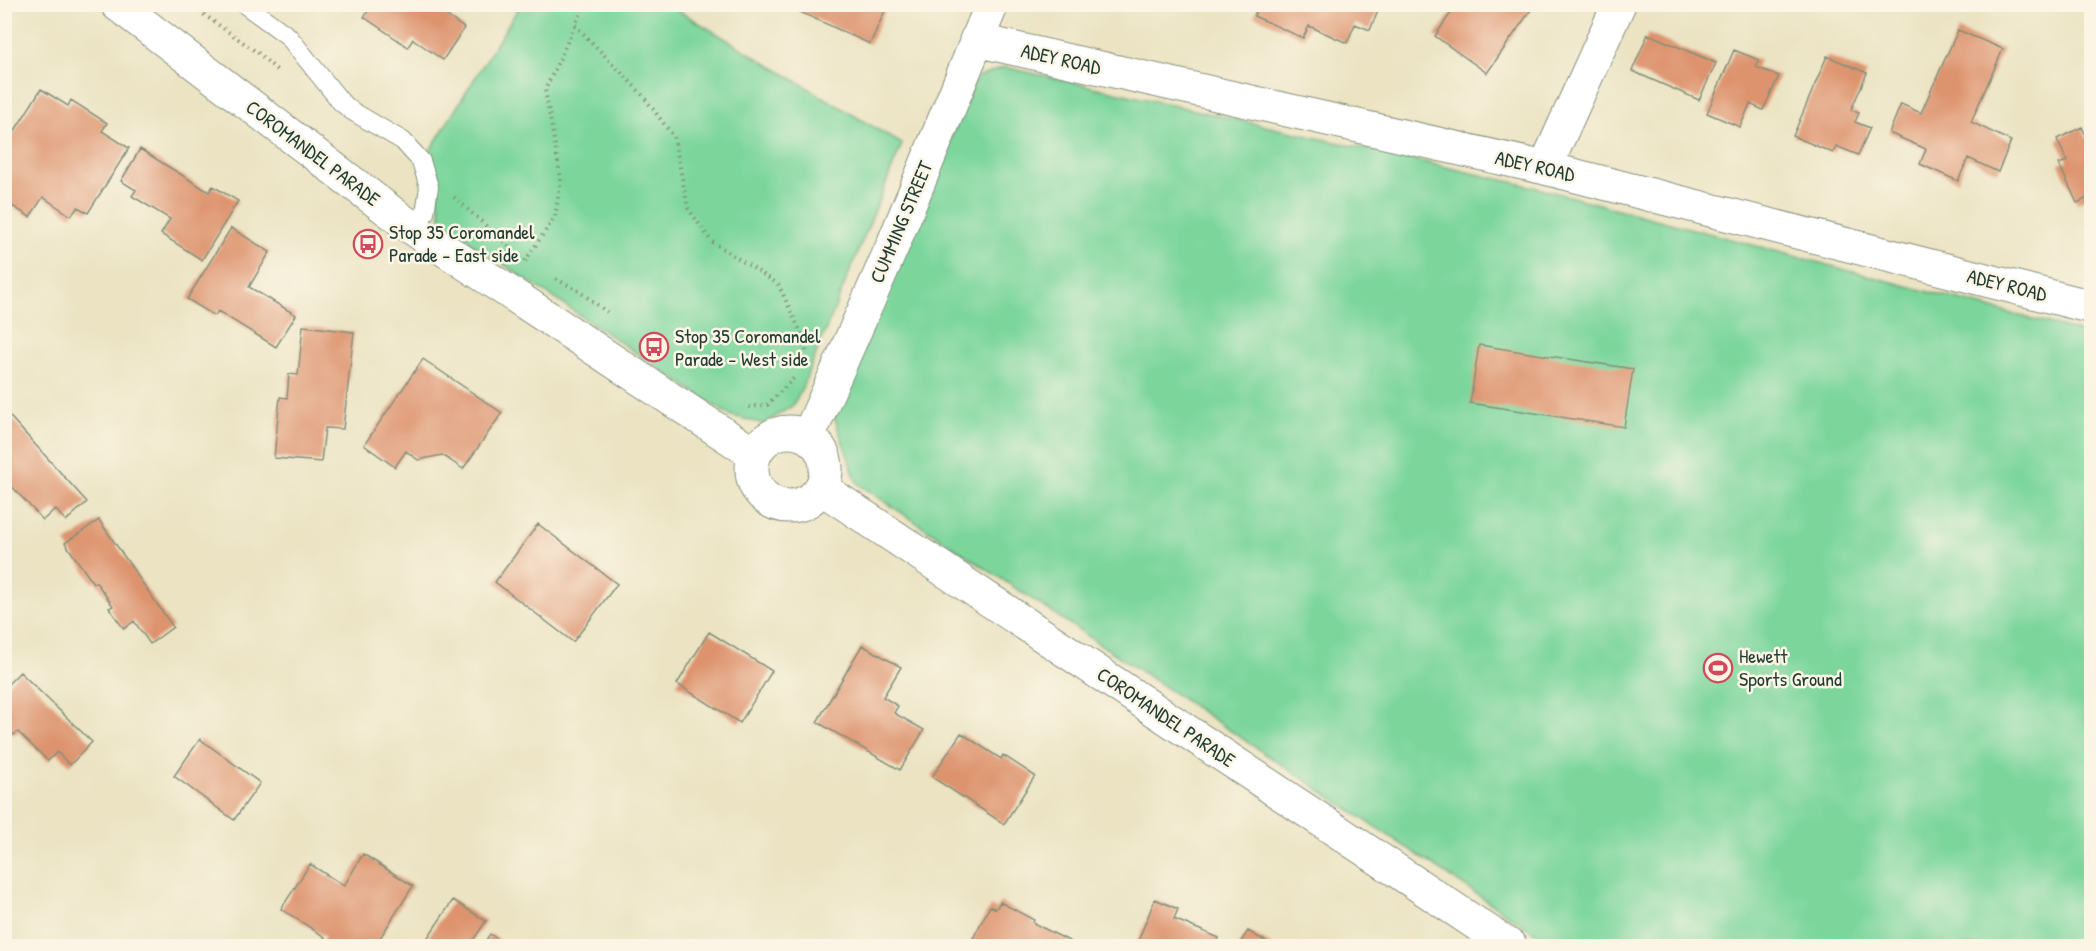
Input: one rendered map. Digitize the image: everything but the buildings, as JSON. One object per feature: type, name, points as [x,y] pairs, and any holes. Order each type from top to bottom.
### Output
[{"type":"street","name":"COROMANDEL PARADE","points":[[117,4],[412,228],[754,454]]},
{"type":"street","name":"CUMMING STREET","points":[[808,437],[892,247],[992,4]]},
{"type":"street","points":[[1545,168],[1619,4]]},
{"type":"street","name":"ADEY ROAD","points":[[976,40],[1545,168],[2091,307]]},
{"type":"street","points":[[784,432],[797,433],[808,437],[817,445],[826,465],[826,477],[813,498],[790,507],[778,506],[766,500],[752,479],[751,466],[754,454],[761,443],[772,436],[784,432]]},
{"type":"street","name":"COROMANDEL PARADE","points":[[821,488],[1510,946]]},
{"type":"lane","points":[[244,4],[288,36],[346,107],[403,141],[421,161],[429,187],[425,213],[412,228]]},
{"type":"path","points":[[450,194],[526,262],[555,217],[561,179],[545,90],[585,4]]},
{"type":"path","points":[[575,25],[640,92],[674,137],[688,208],[711,241],[777,284],[806,343],[806,355]]},
{"type":"path","points":[[556,279],[576,289],[615,317]]},
{"type":"path","points":[[740,408],[767,405],[798,375]]},
{"type":"green space","points":[[521,4],[669,5],[902,144],[800,393],[792,406],[764,424],[729,415],[442,223],[431,149]]},
{"type":"green space","points":[[1005,67],[1538,188],[2091,335],[2091,946],[1555,946],[857,483],[834,417],[977,77]]},
{"type":"place","name":"Stop 35 Coromandel Parade - East side","points":[[368,244]]},
{"type":"place","name":"Stop 35 Coromandel Parade - West side","points":[[654,347]]},
{"type":"place","name":"Hewett Sports Ground","points":[[1718,668]]}]
